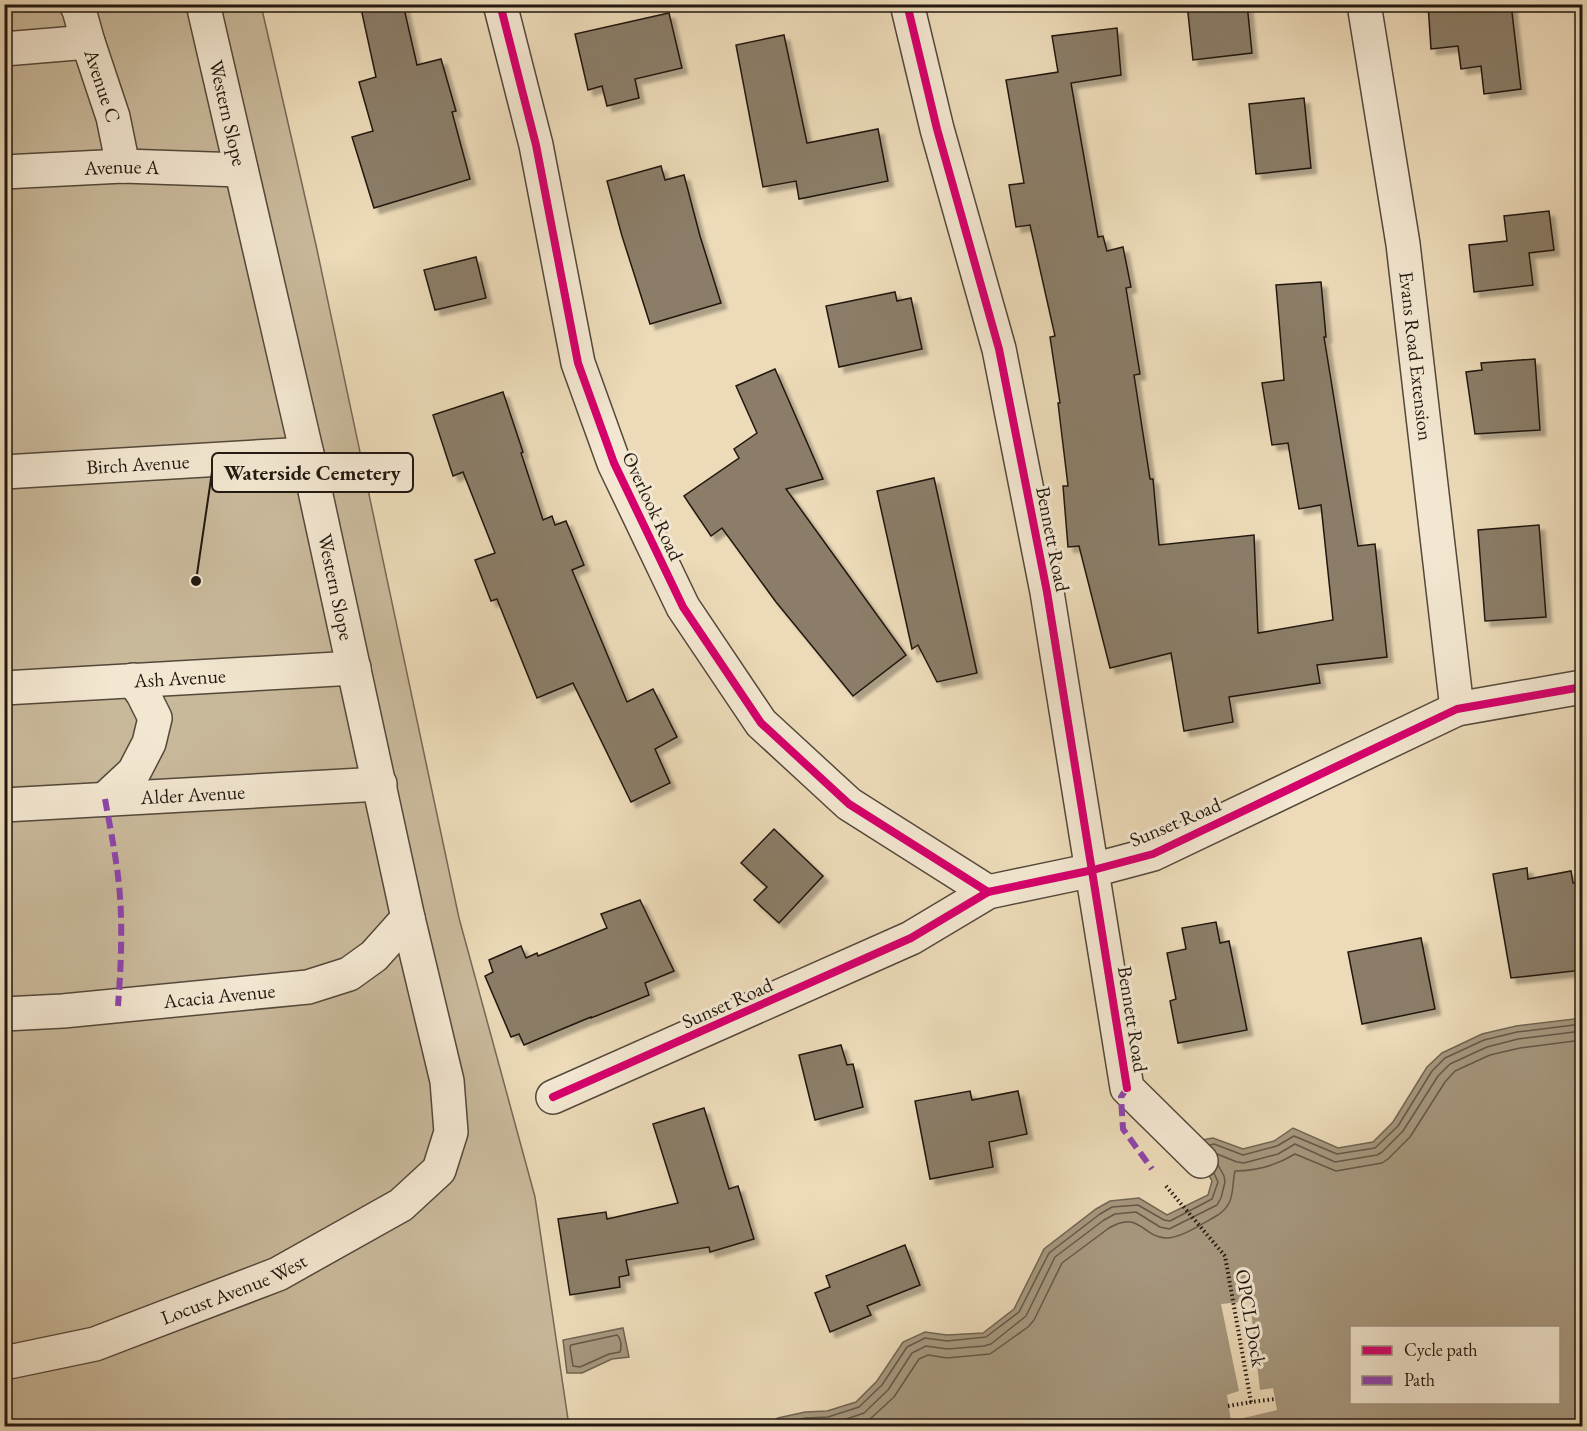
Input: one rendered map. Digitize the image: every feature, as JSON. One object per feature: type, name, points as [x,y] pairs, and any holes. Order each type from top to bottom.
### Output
[{"type":"street","name":"Avenue C","points":[[76,4],[113,117],[123,166]]},
{"type":"street","name":"Western Slope","points":[[202,4],[307,454],[408,918],[447,1081],[451,1132],[439,1170]]},
{"type":"street","name":"Overlook Road","points":[[500,4],[536,145],[578,363],[614,463],[683,607],[761,723],[849,804],[988,892]]},
{"type":"street","name":"Bennett Road","points":[[907,4],[937,129],[999,349],[1047,592],[1127,1088],[1200,1161]]},
{"type":"street","name":"Evans Road Extension","points":[[1364,4],[1403,244],[1457,709]]},
{"type":"street","points":[[4,49],[88,42]]},
{"type":"street","name":"Avenue A","points":[[4,172],[123,166],[241,170]]},
{"type":"street","name":"Birch Avenue","points":[[4,472],[307,454]]},
{"type":"street","name":"Ash Avenue","points":[[4,687],[354,668]]},
{"type":"street","points":[[105,798],[135,772],[149,743],[155,718],[133,680]]},
{"type":"street","name":"Sunset Road","points":[[553,1098],[911,938],[988,892],[1093,870],[1154,854],[1457,709],[1582,687]]},
{"type":"street","name":"Alder Avenue","points":[[4,805],[380,784]]},
{"type":"street","name":"Acacia Avenue","points":[[4,1014],[63,1011],[308,987],[349,974],[374,956],[408,918]]},
{"type":"street","name":"Locust Avenue West","points":[[4,1363],[95,1344],[278,1274],[401,1205],[439,1170]]},
{"type":"path","points":[[1228,1406],[1275,1399]]},
{"type":"shaded area","points":[[5,5],[261,5],[316,245],[459,918],[535,1197],[569,1426],[5,1426]]},
{"type":"water","points":[[1582,1018],[1582,1426],[762,1426],[778,1418],[805,1412],[827,1411],[856,1402],[877,1381],[903,1342],[925,1332],[947,1335],[983,1333],[1014,1309],[1044,1249],[1110,1201],[1139,1198],[1167,1215],[1208,1195],[1212,1181],[1201,1161],[1196,1141],[1213,1138],[1243,1149],[1274,1141],[1293,1128],[1338,1148],[1373,1142],[1393,1122],[1427,1067],[1442,1053],[1482,1034],[1516,1026]]},
{"type":"water","points":[[623,1328],[629,1357],[612,1359],[582,1373],[567,1373],[563,1340]]},
{"type":"pier","points":[[1250,1301],[1260,1390],[1273,1388],[1277,1410],[1231,1421],[1227,1395],[1239,1391],[1221,1304]]},
{"type":"building","points":[[360,4],[403,4],[417,65],[441,59],[456,111],[452,112],[470,179],[374,208],[352,137],[373,131],[359,82],[376,77]]},
{"type":"building","points":[[1187,4],[1247,4],[1252,53],[1193,60]]},
{"type":"building","points":[[1428,4],[1511,4],[1521,89],[1484,94],[1481,66],[1461,69],[1458,46],[1431,49]]},
{"type":"building","points":[[669,13],[682,68],[635,79],[639,98],[607,106],[602,86],[588,90],[575,34]]},
{"type":"building","points":[[1117,28],[1121,75],[1071,83],[1098,237],[1103,236],[1107,251],[1123,247],[1131,287],[1126,288],[1140,374],[1134,375],[1150,479],[1153,479],[1159,545],[1254,535],[1258,633],[1333,620],[1321,505],[1299,509],[1288,443],[1272,445],[1262,383],[1284,380],[1276,285],[1321,282],[1326,337],[1324,337],[1358,546],[1375,544],[1387,657],[1317,665],[1320,683],[1229,697],[1233,722],[1184,731],[1171,653],[1110,668],[1079,546],[1068,547],[1063,486],[1068,486],[1058,403],[1060,403],[1050,337],[1055,336],[1030,225],[1016,227],[1009,185],[1024,183],[1006,80],[1058,72],[1052,36]]},
{"type":"building","points":[[784,35],[807,143],[878,129],[888,181],[799,199],[796,181],[763,187],[736,45]]},
{"type":"building","points":[[1304,98],[1311,168],[1256,174],[1249,104]]},
{"type":"building","points":[[661,166],[665,180],[684,175],[721,303],[650,324],[607,181]]},
{"type":"building","points":[[1549,211],[1554,250],[1529,253],[1533,285],[1474,292],[1469,245],[1507,241],[1504,216]]},
{"type":"building","points":[[476,257],[486,298],[435,310],[424,270]]},
{"type":"building","points":[[895,292],[897,301],[911,298],[922,349],[839,367],[826,306]]},
{"type":"building","points":[[1535,359],[1540,430],[1475,434],[1466,372],[1482,370],[1481,363]]},
{"type":"building","points":[[775,369],[823,479],[786,489],[906,655],[853,696],[776,602],[722,528],[711,536],[684,496],[739,458],[734,449],[757,433],[736,386]]},
{"type":"building","points":[[503,392],[543,520],[552,516],[555,525],[566,521],[584,565],[572,570],[627,702],[653,689],[677,737],[655,749],[670,783],[631,802],[573,683],[537,698],[497,599],[491,601],[475,560],[495,553],[463,472],[453,476],[433,415]]},
{"type":"building","points":[[934,478],[977,673],[937,682],[918,645],[912,649],[877,491]]},
{"type":"building","points":[[1539,525],[1546,617],[1485,621],[1478,530]]},
{"type":"building","points":[[774,829],[823,876],[779,923],[754,900],[767,887],[741,863]]},
{"type":"building","points":[[1527,868],[1528,879],[1571,871],[1573,883],[1582,882],[1582,970],[1511,978],[1493,874]]},
{"type":"building","points":[[640,900],[674,971],[645,983],[649,995],[524,1045],[519,1034],[511,1037],[485,976],[493,972],[489,960],[521,946],[526,958],[537,953],[538,956],[607,928],[601,914]]},
{"type":"building","points":[[1216,922],[1220,943],[1229,941],[1247,1030],[1178,1043],[1170,1001],[1176,999],[1167,953],[1186,949],[1182,928]]},
{"type":"building","points":[[1421,938],[1435,1009],[1362,1024],[1348,952]]},
{"type":"building","points":[[841,1045],[847,1065],[853,1064],[863,1107],[815,1120],[799,1055]]},
{"type":"building","points":[[970,1091],[972,1100],[1018,1091],[1027,1134],[989,1142],[993,1167],[930,1179],[915,1101]]},
{"type":"building","points":[[704,1108],[729,1189],[738,1186],[754,1239],[710,1252],[709,1247],[626,1260],[629,1275],[619,1277],[620,1287],[570,1295],[558,1219],[606,1212],[607,1219],[678,1203],[653,1124]]},
{"type":"building","points":[[905,1245],[920,1285],[867,1306],[871,1315],[830,1332],[815,1293],[830,1287],[826,1276]]},
{"type":"marked path","points":[[105,799],[120,900],[121,946],[118,1006]]},
{"type":"marked path","points":[[1127,1088],[1121,1097],[1123,1129],[1152,1169]]},
{"type":"cycle path","points":[[500,4],[536,145],[578,363],[614,463],[683,607],[761,723],[849,804],[988,892]]},
{"type":"cycle path","points":[[907,4],[937,129],[999,349],[1047,592],[1127,1088]]},
{"type":"cycle path","points":[[553,1097],[911,938],[988,892],[1093,870],[1153,854],[1457,709],[1582,687]]},
{"type":"place","name":"Waterside Cemetery","points":[[196,581]]}]
